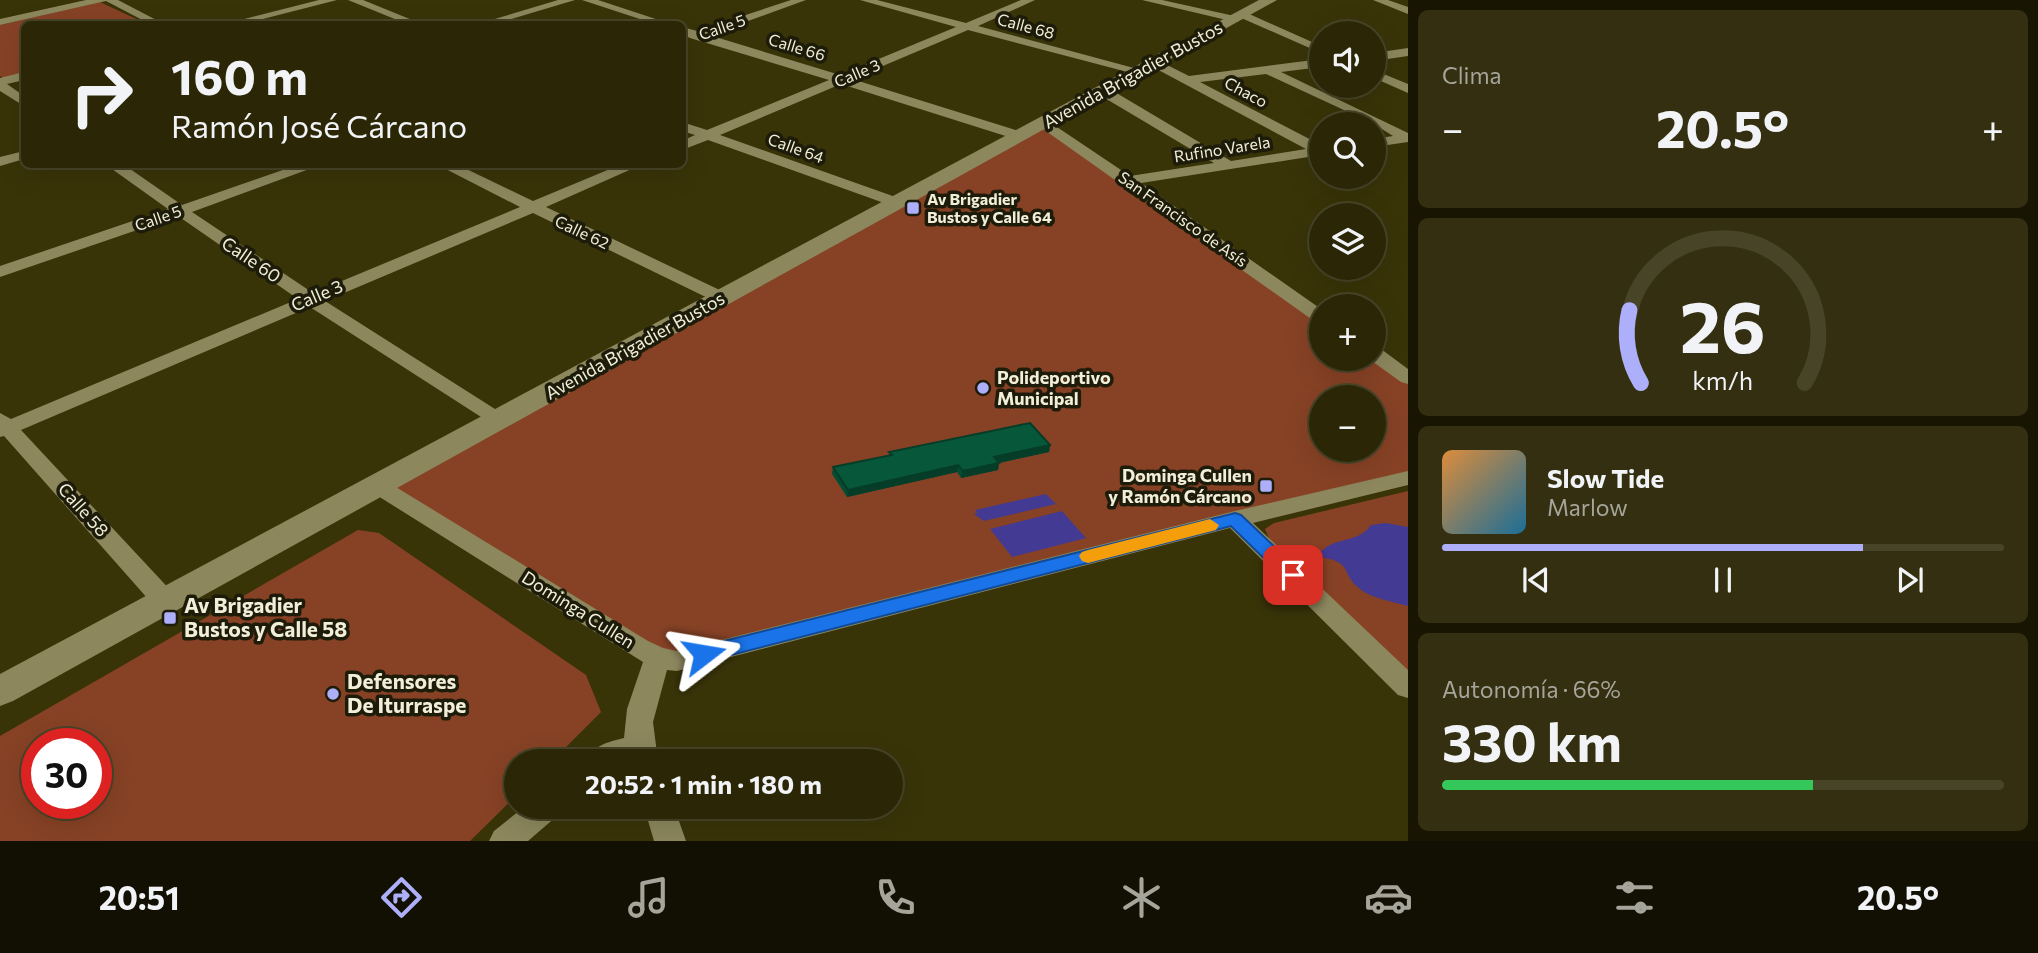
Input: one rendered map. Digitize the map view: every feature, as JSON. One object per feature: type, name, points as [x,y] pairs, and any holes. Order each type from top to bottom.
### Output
[{"type":"street","points":[[0,22],[101,0]]},
{"type":"street","points":[[110,0],[153,21]]},
{"type":"street","points":[[244,21],[332,0]]},
{"type":"street","points":[[354,0],[408,21]]},
{"type":"street","points":[[495,21],[570,0]]},
{"type":"street","points":[[587,0],[656,21]]},
{"type":"street","name":"Calle 5","points":[[686,39],[801,0]]},
{"type":"street","name":"Calle 68","points":[[865,0],[1139,71]]},
{"type":"street","name":"Calle 3","points":[[686,144],[1030,0]]},
{"type":"street","points":[[1147,0],[1239,17],[1309,45]]},
{"type":"street","name":"Avenida Brigadier Bustos","points":[[0,691],[1270,0]]},
{"type":"street","points":[[1378,0],[1408,12]]},
{"type":"street","name":"Calle 66","points":[[686,31],[842,80],[1031,130]]},
{"type":"street","points":[[1386,55],[1408,52]]},
{"type":"street","name":"Chaco","points":[[1155,63],[1309,145]]},
{"type":"street","points":[[1187,80],[1309,65]]},
{"type":"street","points":[[1268,70],[1408,138]]},
{"type":"street","points":[[0,84],[21,77]]},
{"type":"street","points":[[1386,79],[1408,89]]},
{"type":"street","points":[[0,84],[21,100]]},
{"type":"street","points":[[1103,91],[1228,165]]},
{"type":"street","name":"Calle 64","points":[[686,127],[898,203]]},
{"type":"street","name":"San Francisco de Asís","points":[[1031,130],[1059,132],[1309,309]]},
{"type":"street","points":[[1386,142],[1408,138]]},
{"type":"street","name":"Rufino Varela","points":[[1128,181],[1309,153]]},
{"type":"street","points":[[0,162],[21,156]]},
{"type":"street","name":"Calle 60","points":[[118,168],[310,299],[499,420]]},
{"type":"street","name":"Calle 5","points":[[0,272],[304,168]]},
{"type":"street","name":"Calle 62","points":[[451,168],[722,298]]},
{"type":"street","name":"Calle 3","points":[[3,426],[626,168]]},
{"type":"street","points":[[1386,362],[1408,377]]},
{"type":"street","name":"Calle 58","points":[[3,426],[165,601]]},
{"type":"street","points":[[641,749],[639,710],[658,658],[677,661],[1235,519],[1408,478]]},
{"type":"street","name":"Dominga Cullen","points":[[378,486],[658,658]]},
{"type":"street","points":[[1235,519],[1408,687]]},
{"type":"street","points":[[505,841],[532,819]]},
{"type":"street","points":[[663,819],[670,841]]},
{"type":"shaded area","points":[[100,2],[141,21],[21,21],[21,74],[3,78],[0,76],[0,25]]},
{"type":"shaded area","name":"Polideportivo Municipal","points":[[1043,124],[1309,310],[1309,371],[1386,371],[1386,363],[1408,378],[1408,478],[677,661],[378,486]]},
{"type":"shaded area","points":[[1408,491],[1408,673],[1270,541],[1265,529],[1274,523]]},
{"type":"shaded area","points":[[1046,494],[1056,504],[984,521],[974,514],[977,513],[975,510]]},
{"type":"shaded area","points":[[1062,511],[1086,538],[1012,557],[990,529]]},
{"type":"shaded area","points":[[1386,523],[1408,527],[1408,606],[1365,592],[1354,583],[1337,561],[1317,557],[1330,545],[1358,536],[1371,525]]},
{"type":"shaded area","name":"Defensores De Iturraspe","points":[[358,530],[379,533],[586,675],[601,712],[564,749],[504,749],[504,808],[470,841],[0,841],[0,736]]},
{"type":"building","points":[[1030,423],[1050,445],[994,457],[999,463],[963,471],[958,465],[848,490],[833,467],[892,455],[889,452]]},
{"type":"slow traffic","points":[[1088,556],[1210,525]]},
{"type":"place","name":"Av Brigadier Bustos y Calle 64","points":[[913,208]]},
{"type":"place","name":"Polideportivo Municipal","points":[[983,388]]},
{"type":"place","name":"Dominga Cullen y Ramón Cárcano","points":[[1266,486]]},
{"type":"place","name":"Av Brigadier Bustos y Calle 58","points":[[170,618]]},
{"type":"place","name":"Defensores De Iturraspe","points":[[333,694]]},
{"type":"route","points":[[704,654],[1235,519],[1293,575]]}]
